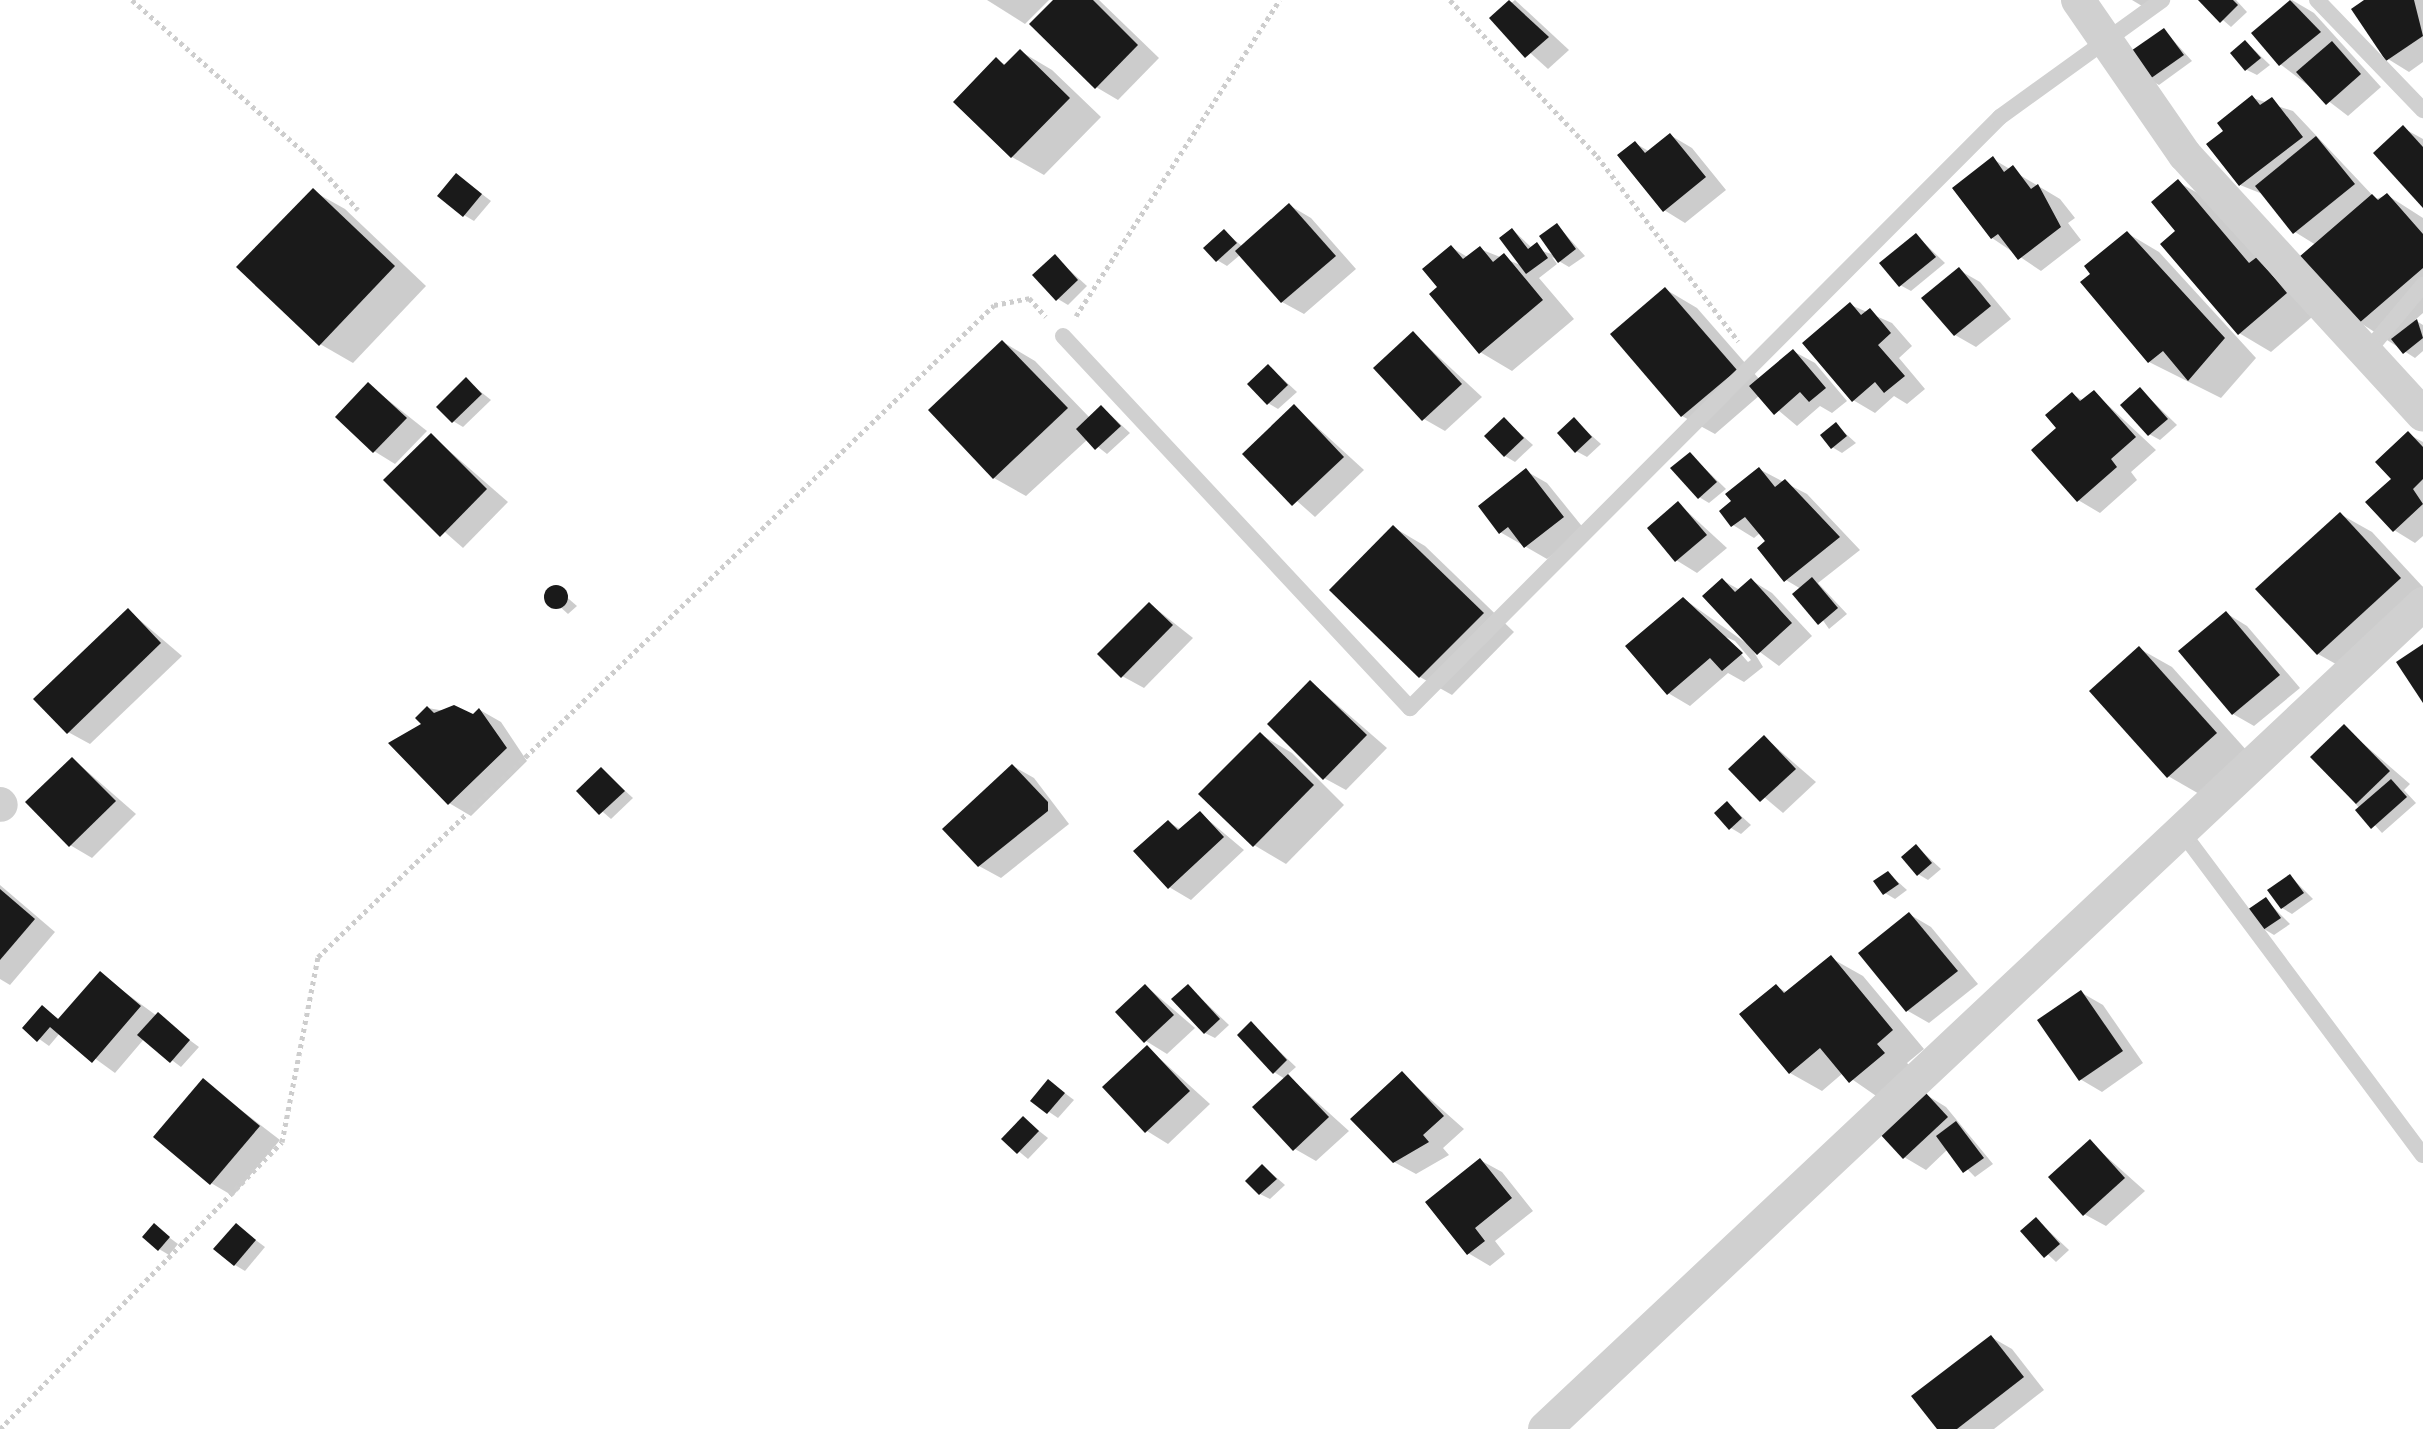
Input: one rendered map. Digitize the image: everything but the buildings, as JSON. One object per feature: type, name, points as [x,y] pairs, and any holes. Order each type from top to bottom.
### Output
[{"type":"street","points":[[2078,0],[2105,45],[2185,155],[2423,415]]},
{"type":"street","points":[[1545,1429],[2423,604]]},
{"type":"lane","points":[[1063,336],[1410,708],[2000,117],[2105,45],[2162,0]]},
{"type":"lane","points":[[2317,0],[2423,110]]},
{"type":"lane","points":[[2366,353],[2423,285]]},
{"type":"lane","points":[[2182,832],[2423,1155]]},
{"type":"path","points":[[132,0],[313,160],[358,210]]},
{"type":"path","points":[[0,1429],[282,1142],[318,957],[643,652],[994,305],[1029,298],[1063,336],[1280,0]]},
{"type":"path","points":[[1450,0],[1597,156],[1755,364]]}]
